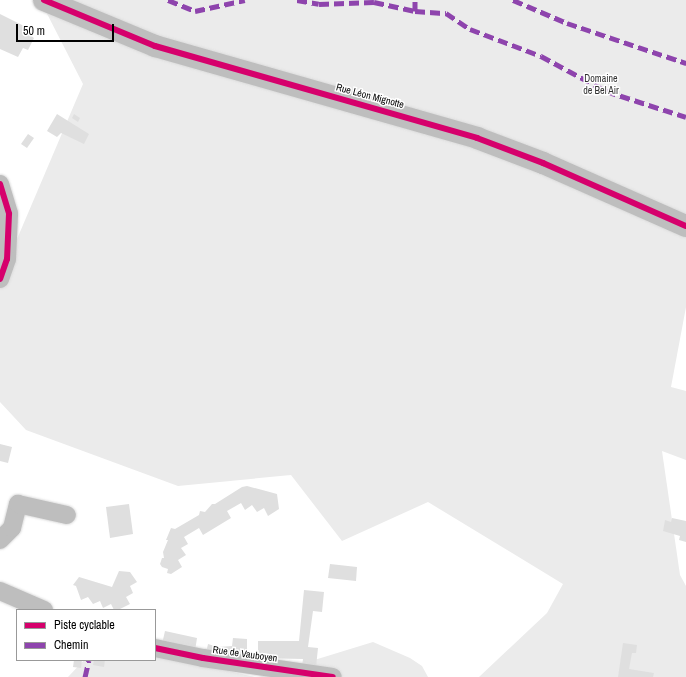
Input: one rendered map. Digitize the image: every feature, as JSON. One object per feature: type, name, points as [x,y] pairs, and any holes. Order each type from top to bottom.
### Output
[{"type":"main road","name":"Rue Léon Mignotte","points":[[44,0],[155,46],[477,138],[542,163],[686,226]]},
{"type":"street","points":[[0,184],[9,214],[7,259],[0,279]]},
{"type":"street","points":[[0,540],[12,528],[18,504],[67,515]]},
{"type":"street","points":[[0,591],[42,609]]},
{"type":"street","name":"Rue de Vauboyen","points":[[156,648],[203,658],[333,677]]},
{"type":"green space","name":"Domaine de Bel Air","points":[[40,0],[686,0],[686,307],[671,387],[686,391],[686,460],[662,451],[680,575],[686,586],[686,677],[479,677],[547,613],[563,584],[428,502],[342,541],[291,475],[178,486],[26,430],[0,402],[0,279],[83,84]]},
{"type":"green space","points":[[373,642],[410,658],[422,666],[428,677],[259,677]]},
{"type":"green space","points":[[156,654],[255,677],[68,677],[83,661],[156,661]]},
{"type":"building","points":[[0,14],[32,30],[30,35],[34,38],[28,50],[23,48],[18,57],[0,49]]},
{"type":"building","points":[[57,114],[89,134],[84,144],[61,133],[57,137],[47,131]]},
{"type":"building","points":[[74,114],[80,118],[78,122],[72,118]]},
{"type":"building","points":[[28,134],[34,138],[27,148],[21,144]]},
{"type":"building","points":[[0,444],[12,447],[8,463],[0,461]]},
{"type":"building","points":[[247,486],[277,494],[279,509],[268,516],[264,508],[257,512],[252,505],[245,510],[241,503],[227,511],[231,518],[203,535],[199,528],[184,537],[188,544],[181,548],[186,555],[178,560],[182,567],[171,574],[167,573],[168,569],[162,567],[160,564],[162,558],[164,558],[163,552],[171,528],[175,529],[199,515],[200,511],[205,512],[212,504],[215,504],[242,487]]},
{"type":"building","points":[[129,504],[133,534],[110,538],[106,507]]},
{"type":"building","points":[[672,518],[686,521],[686,542],[679,540],[680,536],[663,531],[665,520],[671,522]]},
{"type":"building","points":[[330,564],[357,567],[356,581],[328,578]]},
{"type":"building","points":[[119,571],[130,572],[137,582],[130,586],[133,593],[126,597],[130,604],[120,609],[114,609],[111,604],[103,608],[100,601],[93,604],[88,597],[81,600],[76,586],[73,585],[79,577],[112,587]]},
{"type":"building","points":[[304,590],[324,592],[322,612],[313,611],[308,647],[318,648],[316,667],[302,666],[303,659],[258,658],[258,641],[299,641]]},
{"type":"building","points":[[165,631],[197,638],[195,651],[162,644]]},
{"type":"building","points":[[233,638],[247,639],[247,658],[206,653],[208,644],[218,647],[232,646]]},
{"type":"building","points":[[623,643],[637,645],[636,653],[632,653],[629,669],[654,673],[653,677],[618,677]]},
{"type":"building","points":[[74,661],[82,661],[81,668],[73,667]]},
{"type":"building","points":[[94,661],[105,661],[104,667],[93,665]]},
{"type":"marked path","points":[[168,0],[195,11],[245,0]]},
{"type":"marked path","points":[[297,0],[319,4],[374,2],[415,11],[415,0]]},
{"type":"marked path","points":[[513,0],[567,23],[686,63]]},
{"type":"marked path","points":[[415,11],[446,13],[470,29],[541,56],[606,91],[686,117]]},
{"type":"marked path","points":[[85,677],[89,661]]},
{"type":"cycle path","points":[[44,0],[155,46],[477,138],[543,163],[686,226]]},
{"type":"cycle path","points":[[0,184],[9,214],[7,259],[0,279]]},
{"type":"cycle path","points":[[156,648],[203,658],[333,677]]}]
